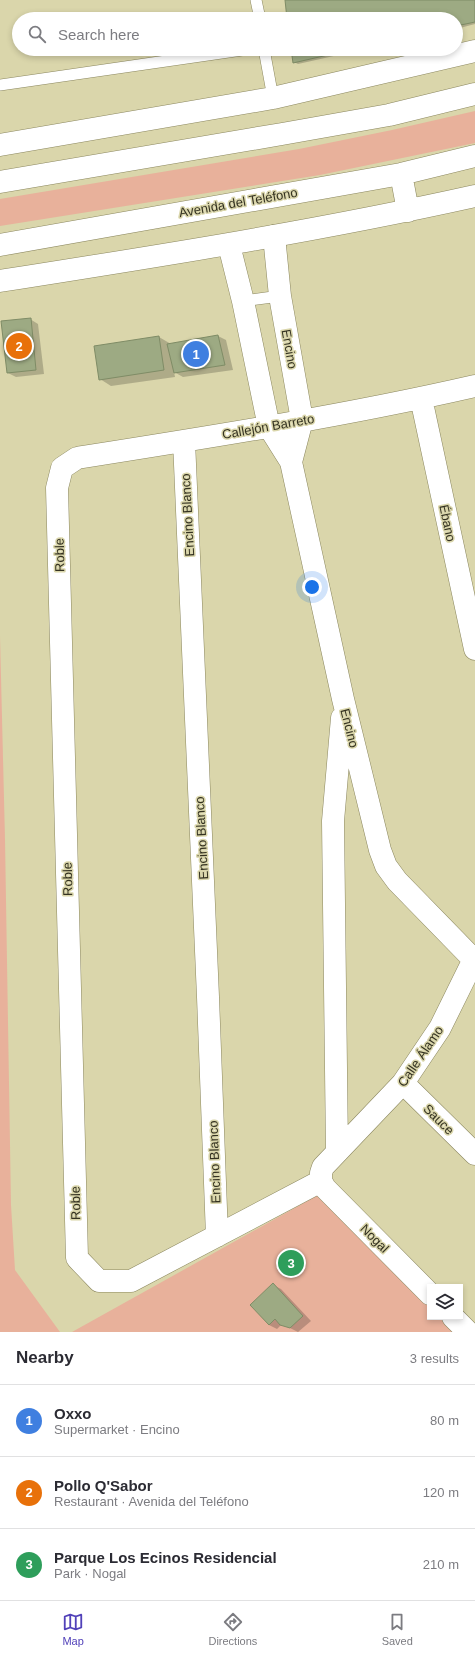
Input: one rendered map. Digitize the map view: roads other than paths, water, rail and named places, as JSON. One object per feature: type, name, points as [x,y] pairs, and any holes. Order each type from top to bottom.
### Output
[{"type":"street","points":[[463,54],[475,51]]},
{"type":"street","points":[[0,145],[273,98],[454,56]]},
{"type":"street","points":[[0,182],[389,115],[475,94]]},
{"type":"street","name":"Avenida del Teléfono","points":[[0,245],[401,174],[475,156]]},
{"type":"street","points":[[401,174],[408,211]]},
{"type":"street","points":[[0,281],[274,236],[408,211],[475,196]]},
{"type":"street","name":"Encino","points":[[274,236],[280,296],[302,420],[291,462]]},
{"type":"street","name":"Encino","points":[[229,244],[243,301],[269,427],[291,462],[343,699],[380,850],[386,866],[397,881],[474,959]]},
{"type":"street","name":"Callejón Barreto","points":[[62,468],[77,458],[269,427],[421,398],[475,386]]},
{"type":"street","name":"Ébano","points":[[421,398],[475,649]]},
{"type":"street","name":"Encino Blanco","points":[[184,441],[208,989],[217,1236]]},
{"type":"street","name":"Roble","points":[[62,468],[57,488],[77,1258],[99,1280],[131,1281],[217,1236]]},
{"type":"street","points":[[337,1152],[333,821],[343,699]]},
{"type":"street","name":"Calle Álamo","points":[[321,1181],[323,1167],[403,1083],[440,1028],[474,959]]},
{"type":"street","name":"Sauce","points":[[403,1083],[475,1154]]},
{"type":"street","points":[[217,1236],[321,1181]]},
{"type":"street","name":"Nogal","points":[[321,1181],[325,1188],[427,1291]]},
{"type":"street","points":[[456,1320],[468,1332]]},
{"type":"lane","points":[[256,0],[259,12]]},
{"type":"lane","points":[[0,86],[202,56]]},
{"type":"lane","points":[[265,56],[273,98]]},
{"type":"lane","points":[[243,301],[280,296]]},
{"type":"place","name":"Pollo Q'Sabor","points":[[19,346]]},
{"type":"place","name":"Oxxo","points":[[196,354]]},
{"type":"place","name":"Parque Los Ecinos Residencial","points":[[291,1263]]}]
